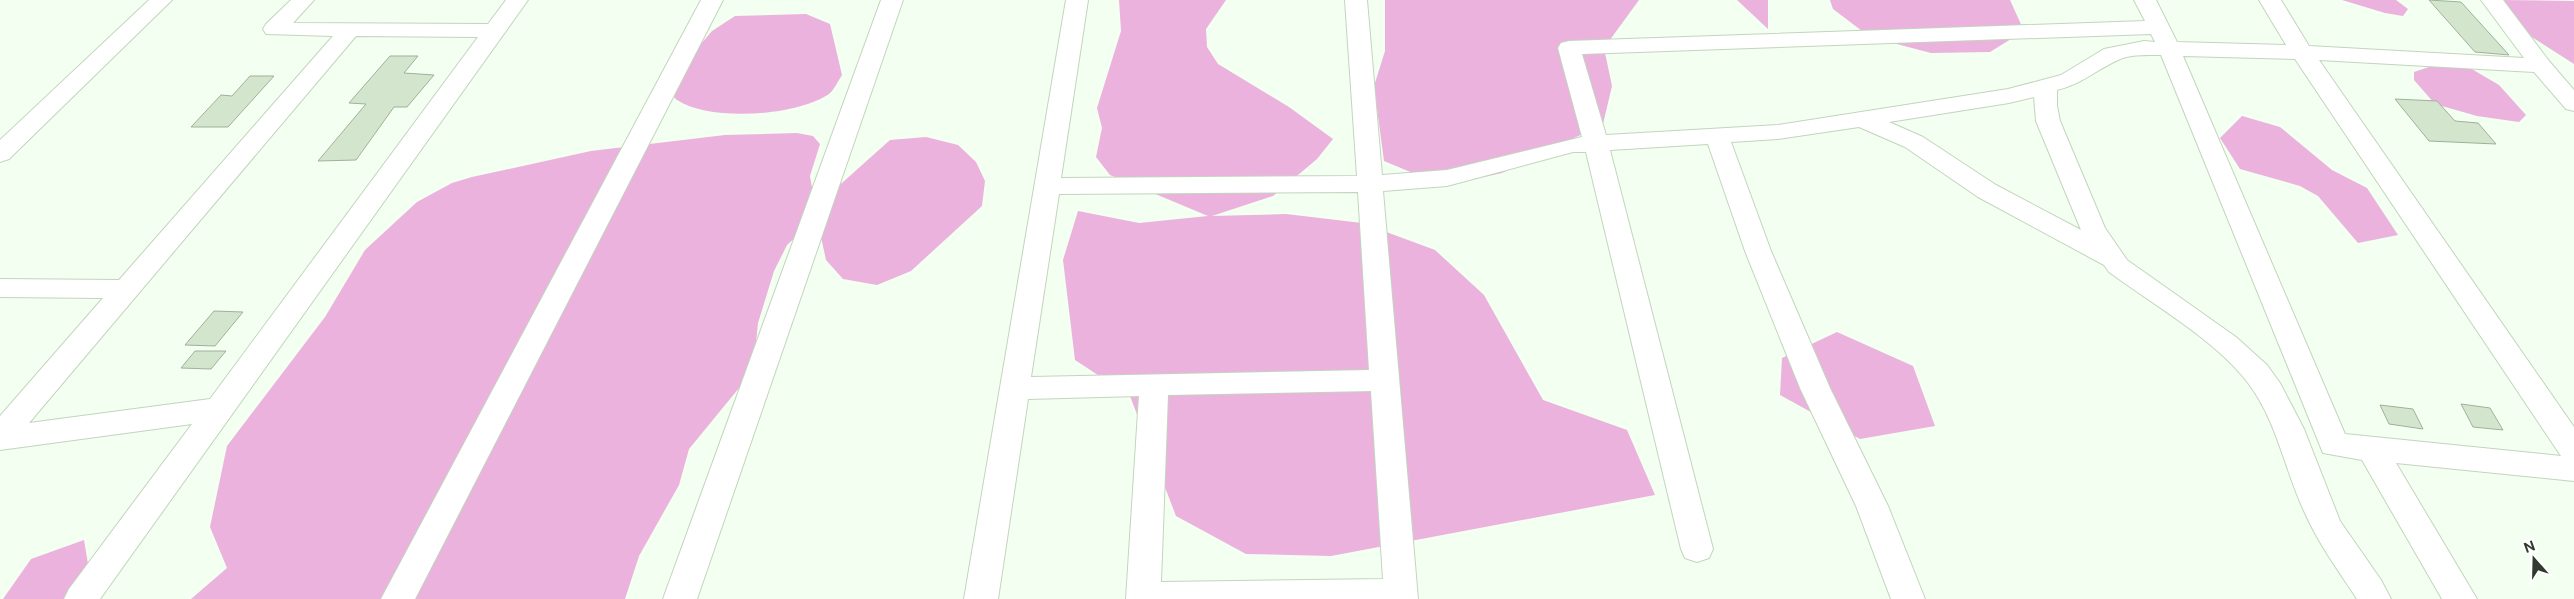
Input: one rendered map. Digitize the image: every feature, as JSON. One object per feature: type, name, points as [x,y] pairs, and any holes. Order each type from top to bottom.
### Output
[{"type":"street","points":[[0,154],[161,0]]},
{"type":"street","points":[[303,0],[274,29],[494,31]]},
{"type":"street","points":[[81,599],[517,0]]},
{"type":"street","points":[[398,599],[712,0]]},
{"type":"street","points":[[680,599],[892,0]]},
{"type":"street","points":[[981,599],[1077,0]]},
{"type":"street","points":[[1154,385],[1143,597],[1400,596],[1356,0]]},
{"type":"street","points":[[2145,0],[2164,38],[2334,445],[2574,469]]},
{"type":"street","points":[[2270,0],[2302,52],[2574,451]]},
{"type":"street","points":[[2492,0],[2545,71],[2574,104]]},
{"type":"street","points":[[0,437],[350,30]]},
{"type":"street","points":[[1047,186],[1370,184],[1448,178],[1573,145],[1778,132],[2009,96],[2069,80],[2112,54],[2144,48],[2164,38]]},
{"type":"street","points":[[1697,548],[1596,144],[1569,48],[2164,38],[2302,52],[2545,71],[2574,75]]},
{"type":"street","points":[[2046,87],[2045,106],[2048,121],[2092,229],[2116,263]]},
{"type":"street","points":[[1860,119],[1914,142],[1987,192],[2061,230],[2116,263],[2205,329],[2258,374],[2272,396],[2296,445],[2328,530],[2374,599]]},
{"type":"street","points":[[1717,136],[1758,251],[1811,379],[1872,506],[1908,599]]},
{"type":"street","points":[[3,291],[127,289]]},
{"type":"street","points":[[1015,388],[1384,380]]},
{"type":"street","points":[[0,437],[219,409]]},
{"type":"street","points":[[2371,448],[2460,599]]},
{"type":"shaded area","points":[[1119,0],[1226,0],[1206,29],[1207,47],[1218,64],[1289,107],[1333,139],[1317,159],[1273,196],[1212,216],[1286,214],[1362,223],[1435,250],[1484,295],[1543,400],[1627,430],[1655,495],[1331,556],[1246,554],[1176,516],[1130,396],[1075,360],[1063,260],[1078,211],[1139,223],[1208,216],[1110,175],[1096,157],[1102,128],[1097,108],[1121,31]]},
{"type":"shaded area","points":[[1385,0],[1639,0],[1604,48],[1612,86],[1603,124],[1502,173],[1444,186],[1384,161],[1374,86],[1385,51]]},
{"type":"shaded area","points":[[1737,0],[1768,0],[1768,29]]},
{"type":"shaded area","points":[[1830,0],[2010,0],[2024,31],[1990,52],[1931,53],[1870,37],[1833,9]]},
{"type":"shaded area","points":[[2342,0],[2396,0],[2408,9],[2403,16],[2385,13]]},
{"type":"shaded area","points":[[2499,0],[2574,1],[2574,64],[2521,30]]},
{"type":"shaded area","points":[[806,14],[830,24],[842,75],[829,94],[796,107],[776,111],[731,114],[692,107],[677,100],[665,86],[712,31],[735,16]]},
{"type":"shaded area","points":[[2435,65],[2470,68],[2499,85],[2526,115],[2519,122],[2477,116],[2435,104],[2414,80],[2414,72]]},
{"type":"shaded area","points":[[2242,116],[2280,127],[2332,170],[2367,188],[2398,235],[2358,243],[2318,196],[2300,186],[2240,169],[2220,138]]},
{"type":"shaded area","points":[[797,133],[813,136],[820,144],[810,176],[814,199],[799,234],[787,245],[774,271],[758,323],[753,371],[689,449],[679,485],[639,556],[625,599],[191,599],[227,568],[210,527],[227,446],[325,317],[365,250],[417,202],[452,183],[472,177],[591,151],[725,135]]},
{"type":"shaded area","points":[[926,137],[958,145],[976,162],[985,181],[982,206],[911,271],[877,285],[843,279],[826,260],[821,237],[833,191],[890,140]]},
{"type":"shaded area","points":[[1837,332],[1913,366],[1935,426],[1860,439],[1780,395],[1782,358]]},
{"type":"shaded area","points":[[84,540],[89,570],[74,599],[3,599],[31,559]]},
{"type":"building","points":[[2429,0],[2461,2],[2509,55],[2475,52]]},
{"type":"building","points":[[390,56],[418,56],[404,73],[434,75],[407,107],[394,107],[356,160],[318,161],[366,104],[349,103]]},
{"type":"building","points":[[250,76],[274,76],[228,127],[191,127],[221,95],[232,96]]},
{"type":"building","points":[[2395,99],[2437,101],[2455,121],[2478,123],[2496,144],[2429,141]]},
{"type":"building","points":[[214,311],[243,312],[215,346],[185,345]]},
{"type":"building","points":[[195,351],[226,351],[211,369],[181,368]]},
{"type":"building","points":[[2461,404],[2490,408],[2503,430],[2473,427]]},
{"type":"building","points":[[2380,405],[2413,409],[2423,429],[2389,424]]}]
